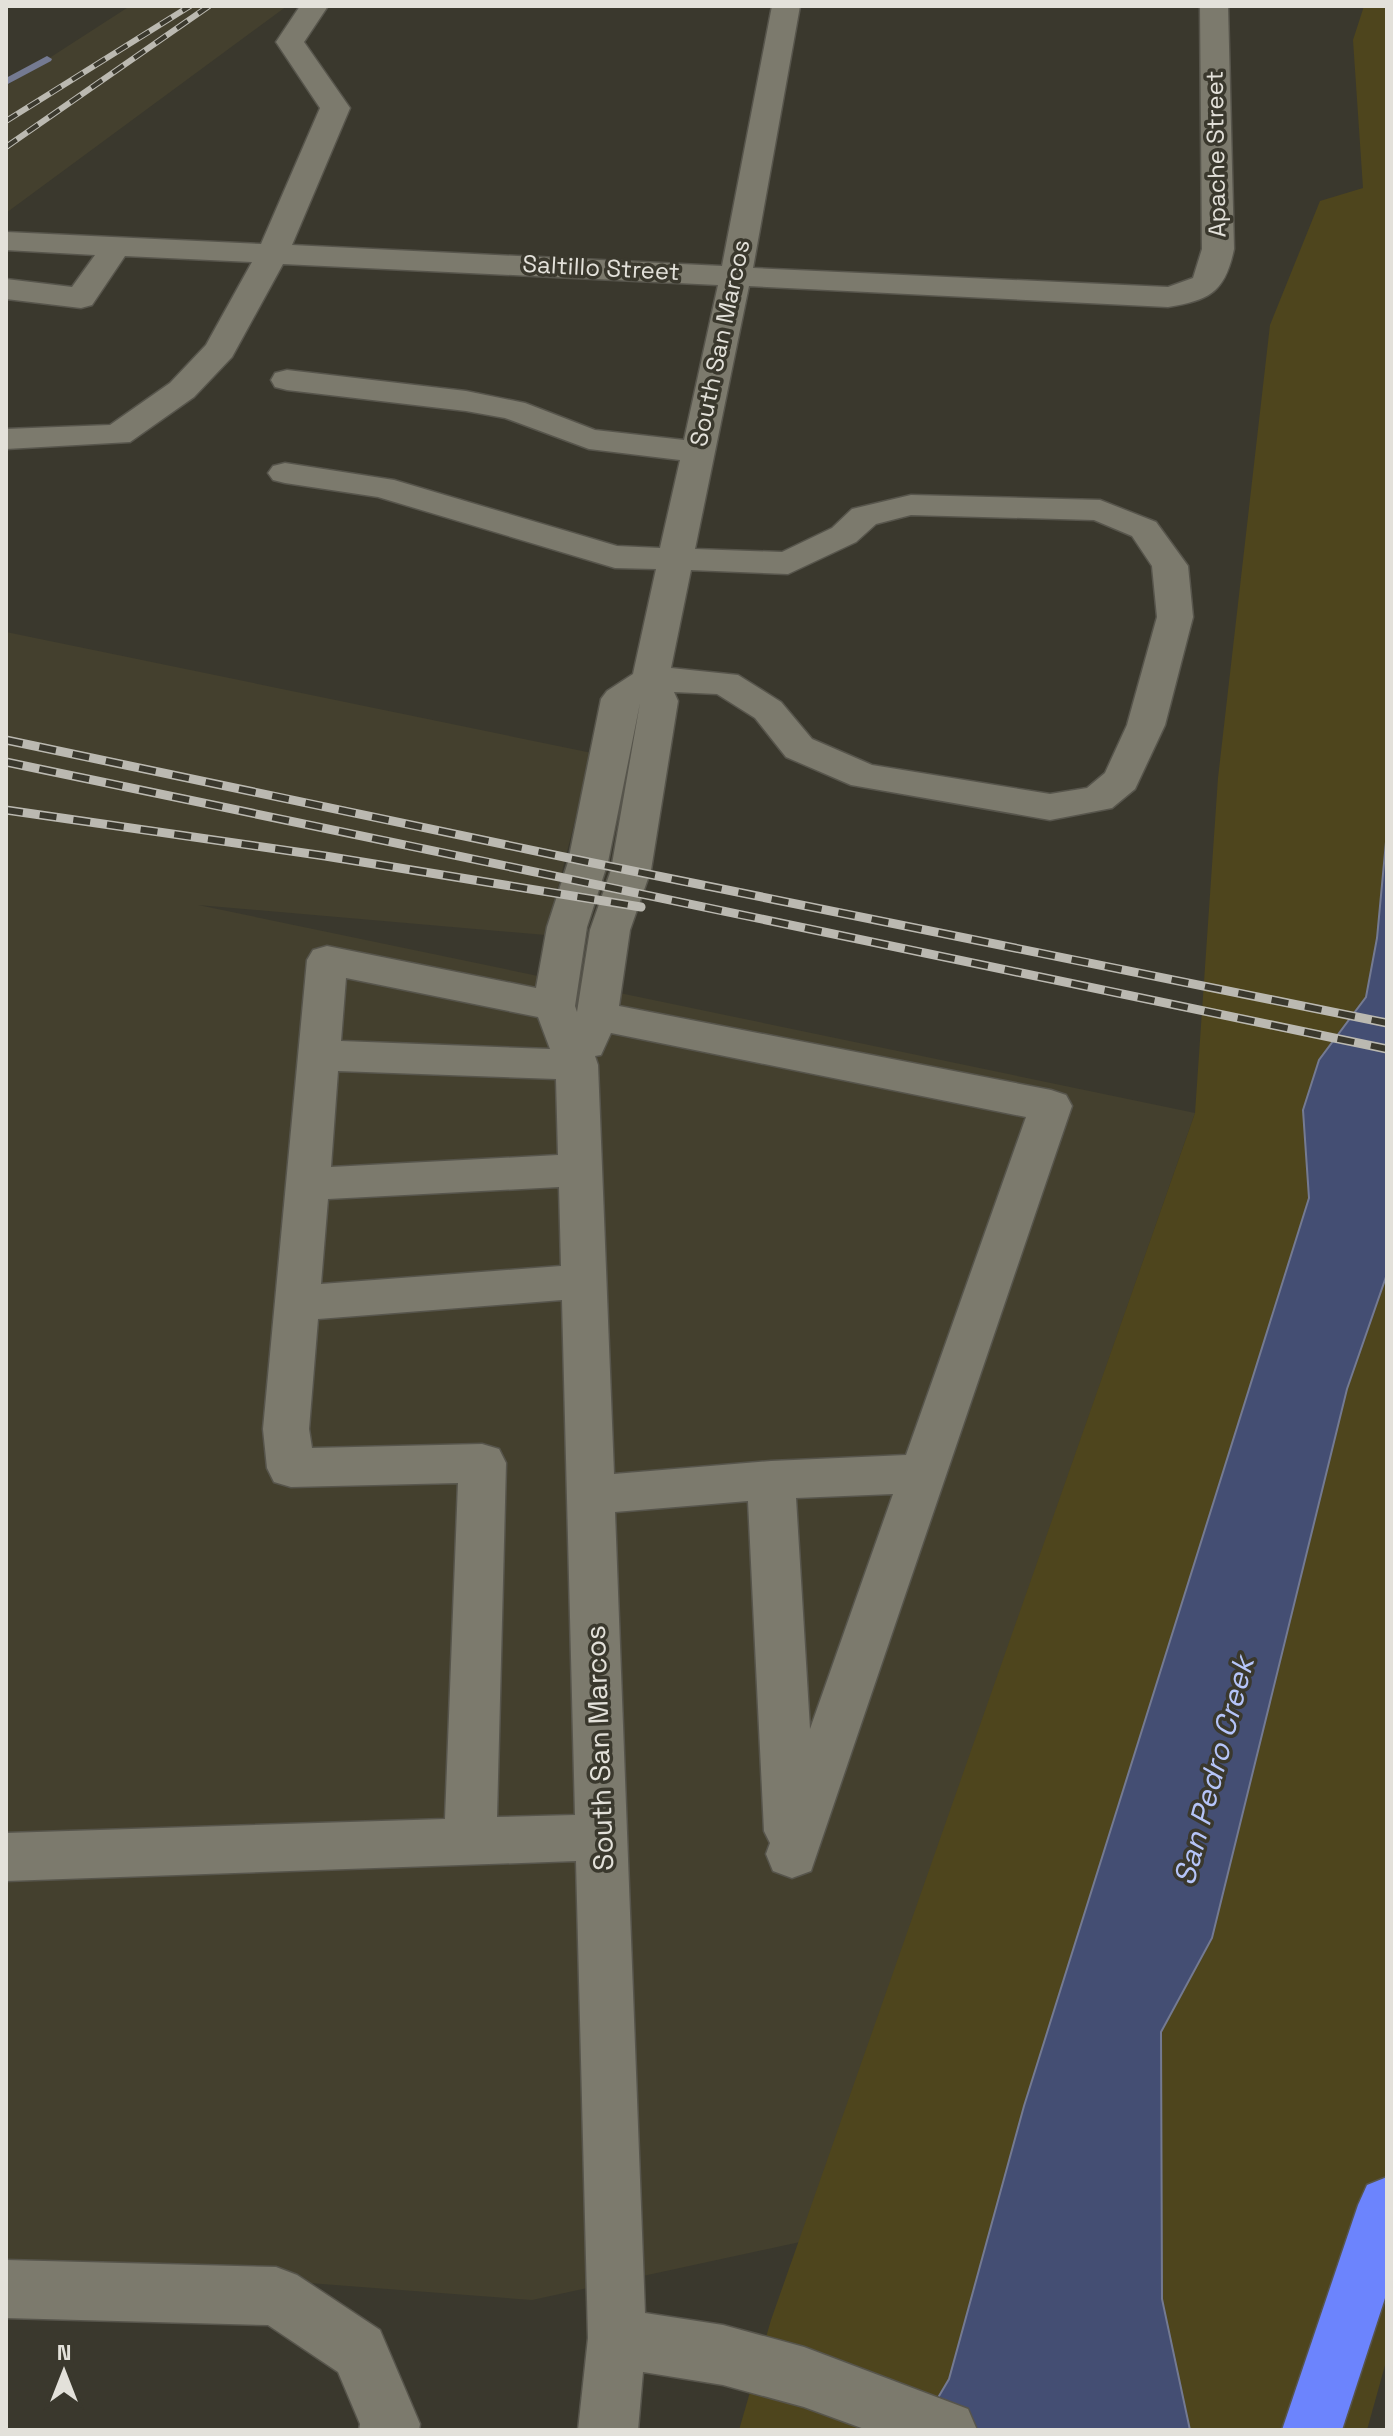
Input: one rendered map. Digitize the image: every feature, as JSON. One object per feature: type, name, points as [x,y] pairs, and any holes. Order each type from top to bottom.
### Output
[{"type":"highway","points":[[1312,2430],[1387,2205]]},
{"type":"street","points":[[6,439],[118,435],[182,390],[220,350],[273,253],[335,108],[290,42],[314,6]]},
{"type":"street","name":"South San Marcos","points":[[577,1065],[597,1016],[610,930],[631,870],[659,701],[650,679],[736,274],[786,6]]},
{"type":"street","name":"Apache Street","points":[[1195,293],[1213,274],[1218,249],[1214,6]]},
{"type":"street","name":"Saltillo Street","points":[[6,241],[1168,297],[1195,293]]},
{"type":"street","points":[[6,289],[81,298],[116,246]]},
{"type":"street","points":[[287,380],[466,401],[513,410],[589,439],[698,452]]},
{"type":"street","points":[[285,473],[382,487],[615,557],[788,563],[844,535],[864,516],[911,505],[1100,510],[1144,529],[1170,566],[1175,617],[1146,725],[1121,780],[1098,799],[1050,807],[864,776],[799,748],[768,710],[725,683],[650,679],[620,699],[588,862],[567,927],[554,1006],[327,960],[286,1429],[291,1468],[482,1463],[470,1842]]},
{"type":"street","name":"South San Marcos","points":[[554,1006],[577,1065],[617,2338],[608,2430]]},
{"type":"street","points":[[597,1016],[1051,1106],[792,1854],[771,1480]]},
{"type":"street","points":[[318,1055],[577,1065]]},
{"type":"street","points":[[308,1184],[580,1170]]},
{"type":"street","points":[[297,1303],[584,1281]]},
{"type":"street","points":[[591,1495],[771,1480],[923,1474]]},
{"type":"street","points":[[6,1857],[601,1837]]},
{"type":"street","points":[[6,2289],[276,2296],[359,2351],[390,2424],[389,2430]]},
{"type":"street","points":[[617,2338],[723,2355],[804,2377],[947,2430]]},
{"type":"shaded area","points":[[130,6],[287,6],[6,213],[6,86]]},
{"type":"shaded area","points":[[1364,6],[1387,6],[1387,2358],[1367,2430],[739,2430],[771,2320],[1195,1113],[1218,778],[1270,325],[1320,201],[1363,188],[1353,40]]},
{"type":"shaded area","points":[[6,632],[592,753],[546,935],[198,905],[1195,1113],[800,2242],[532,2300],[6,2260]]},
{"type":"water","name":"San Pedro Creek","points":[[1387,831],[1387,1274],[1347,1389],[1212,1938],[1161,2032],[1162,2299],[1190,2430],[919,2430],[949,2379],[1024,2106],[1309,1198],[1303,1110],[1319,1060],[1366,997],[1377,938]]},
{"type":"waterway","points":[[6,82],[47,59]]},
{"type":"railway","points":[[6,121],[190,6]]},
{"type":"railway","points":[[6,147],[209,6]]},
{"type":"railway","points":[[6,740],[588,862],[1387,1023]]},
{"type":"railway","points":[[6,762],[1387,1049]]},
{"type":"railway","points":[[6,810],[325,856],[641,907]]}]
